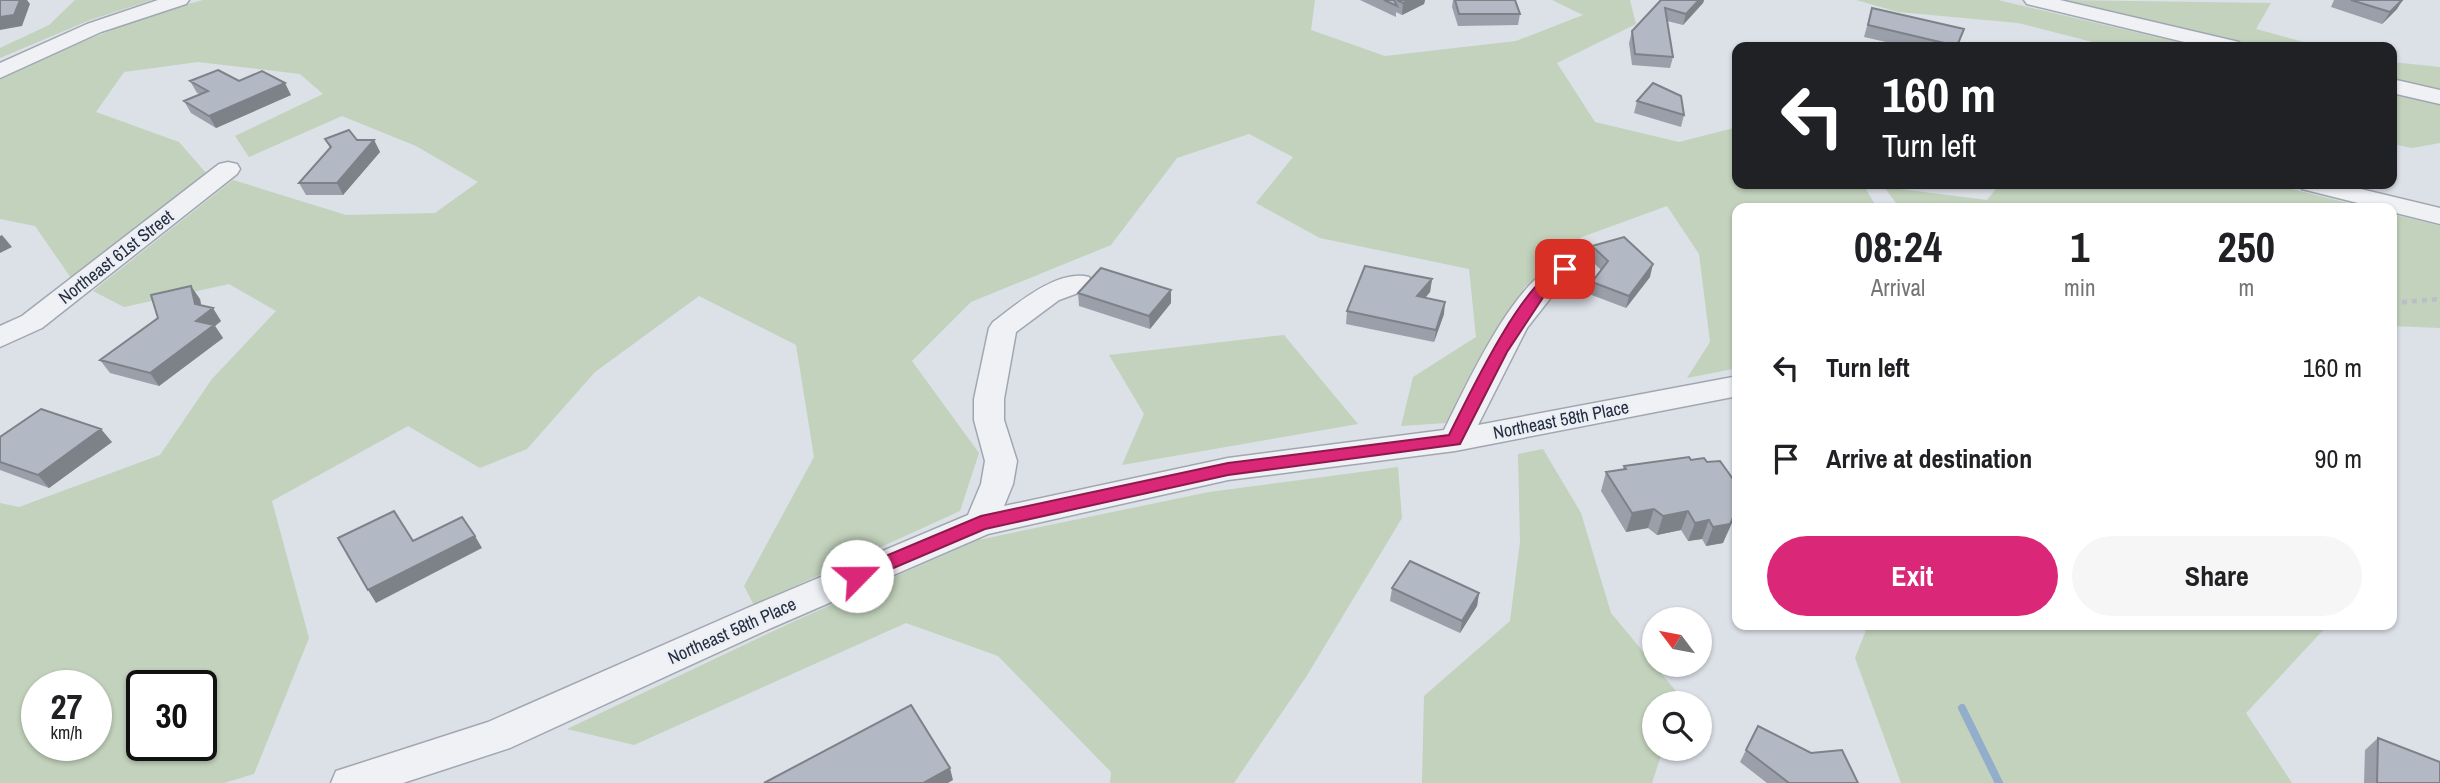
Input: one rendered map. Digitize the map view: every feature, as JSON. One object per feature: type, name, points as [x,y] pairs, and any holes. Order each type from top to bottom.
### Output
[{"type":"street","points":[[0,71],[94,28],[179,0]]},
{"type":"street","points":[[2034,0],[2210,42]]},
{"type":"street","points":[[2397,87],[2440,97]]},
{"type":"street","name":"Northeast 61st Street","points":[[0,338],[32,322],[228,169]]},
{"type":"street","points":[[2331,189],[2388,203]]},
{"type":"street","points":[[2397,205],[2440,216]]},
{"type":"street","points":[[1455,440],[1499,351],[1545,284],[1565,269]]},
{"type":"street","points":[[981,523],[997,484],[1001,461],[989,420],[989,399],[1003,328],[1049,294],[1079,283]]},
{"type":"street","name":"Northeast 58th Place","points":[[350,783],[496,736],[757,619],[981,523],[1228,469],[1455,440],[1732,387]]},
{"type":"path","points":[[2397,303],[2440,299]]},
{"type":"green space","points":[[75,0],[152,0],[90,20],[0,58],[0,48],[49,25]]},
{"type":"green space","points":[[203,0],[1315,0],[1311,30],[1385,56],[1516,41],[1583,15],[1552,0],[1630,0],[1636,24],[1557,63],[1595,122],[1679,142],[1732,129],[1732,189],[1866,189],[1874,203],[1732,203],[1732,369],[1687,378],[1710,342],[1699,254],[1667,206],[1582,237],[1525,287],[1446,423],[1401,426],[1413,377],[1476,337],[1469,269],[1320,238],[1256,203],[1293,157],[1249,134],[1177,158],[1111,245],[971,302],[912,361],[979,453],[960,511],[754,605],[744,586],[814,457],[796,345],[699,296],[595,372],[527,449],[480,468],[408,426],[272,501],[309,638],[254,774],[224,783],[0,783],[0,503],[19,507],[160,455],[212,379],[276,311],[229,284],[124,307],[93,291],[233,180],[346,215],[435,213],[478,182],[416,146],[342,116],[249,157],[235,136],[323,94],[300,74],[198,62],[124,72],[96,112],[179,142],[206,173],[71,278],[35,226],[0,219],[0,79],[100,35]]},
{"type":"green space","points":[[1856,0],[1998,0],[2178,42],[2092,42],[2018,23],[1898,12]]},
{"type":"green space","points":[[2059,0],[2271,3],[2256,29],[2304,42],[2235,42]]},
{"type":"green space","points":[[2397,63],[2440,67],[2440,91],[2397,81]]},
{"type":"green space","points":[[2397,94],[2440,104],[2440,143],[2412,148],[2397,145]]},
{"type":"green space","points":[[1886,189],[1987,200],[1996,189],[2292,189],[2348,203],[1896,203]]},
{"type":"green space","points":[[2397,215],[2440,226],[2440,328],[2397,326]]},
{"type":"green space","points":[[1284,335],[1358,424],[1122,465],[1144,414],[1109,355]]},
{"type":"green space","points":[[1543,449],[1581,513],[1611,613],[1642,650],[1642,677],[1664,677],[1676,691],[1642,691],[1642,761],[1659,761],[1652,783],[1422,783],[1424,696],[1510,621],[1520,542],[1518,454]]},
{"type":"green space","points":[[1398,467],[1402,518],[1306,677],[1234,783],[1110,783],[1111,772],[998,656],[906,623],[634,745],[567,729],[799,619],[978,540],[1209,492]]},
{"type":"green space","points":[[1866,630],[2323,630],[2246,713],[2292,783],[1901,783],[1855,658]]},
{"type":"building","points":[[0,0],[20,0],[14,15],[0,17]]},
{"type":"building","points":[[1455,0],[1515,0],[1520,14],[1459,14]]},
{"type":"building","points":[[1661,0],[1699,0],[1686,14],[1665,8],[1673,57],[1635,54],[1632,31]]},
{"type":"building","points":[[2351,0],[2402,0],[2390,12]]},
{"type":"building","points":[[1872,8],[1964,29],[1959,42],[1940,42],[1868,25]]},
{"type":"building","points":[[218,70],[239,81],[262,71],[285,83],[209,116],[184,101],[208,91],[190,81]]},
{"type":"building","points":[[1653,83],[1681,96],[1684,115],[1637,101]]},
{"type":"building","points":[[349,130],[357,140],[374,140],[337,183],[299,183],[331,147],[325,139]]},
{"type":"building","points":[[1624,237],[1653,264],[1629,296],[1592,282],[1608,261],[1592,246]]},
{"type":"building","points":[[1365,266],[1432,279],[1417,296],[1445,302],[1436,330],[1347,311]]},
{"type":"building","points":[[1101,268],[1171,290],[1149,316],[1078,293]]},
{"type":"building","points":[[191,286],[195,304],[213,308],[196,321],[214,325],[150,373],[100,360],[158,318],[151,295]]},
{"type":"building","points":[[41,409],[101,429],[38,475],[0,462],[0,437]]},
{"type":"building","points":[[1689,457],[1691,460],[1704,458],[1707,462],[1720,461],[1732,478],[1730,524],[1713,527],[1709,520],[1695,523],[1688,511],[1663,516],[1654,509],[1632,513],[1606,472],[1626,469],[1624,466]]},
{"type":"building","points":[[394,511],[413,541],[462,517],[475,536],[368,590],[338,538]]},
{"type":"building","points":[[1410,561],[1479,593],[1462,621],[1392,588]]},
{"type":"building","points":[[911,705],[950,768],[923,783],[764,783]]},
{"type":"building","points":[[1758,726],[1811,753],[1842,750],[1858,783],[1789,783],[1746,750]]},
{"type":"building","points":[[2378,738],[2440,762],[2440,783],[2377,783]]},
{"type":"waterway","points":[[1962,708],[1999,783]]},
{"type":"route","points":[[857,576],[981,523],[1228,469],[1455,440],[1499,351],[1545,284],[1565,269]]}]
